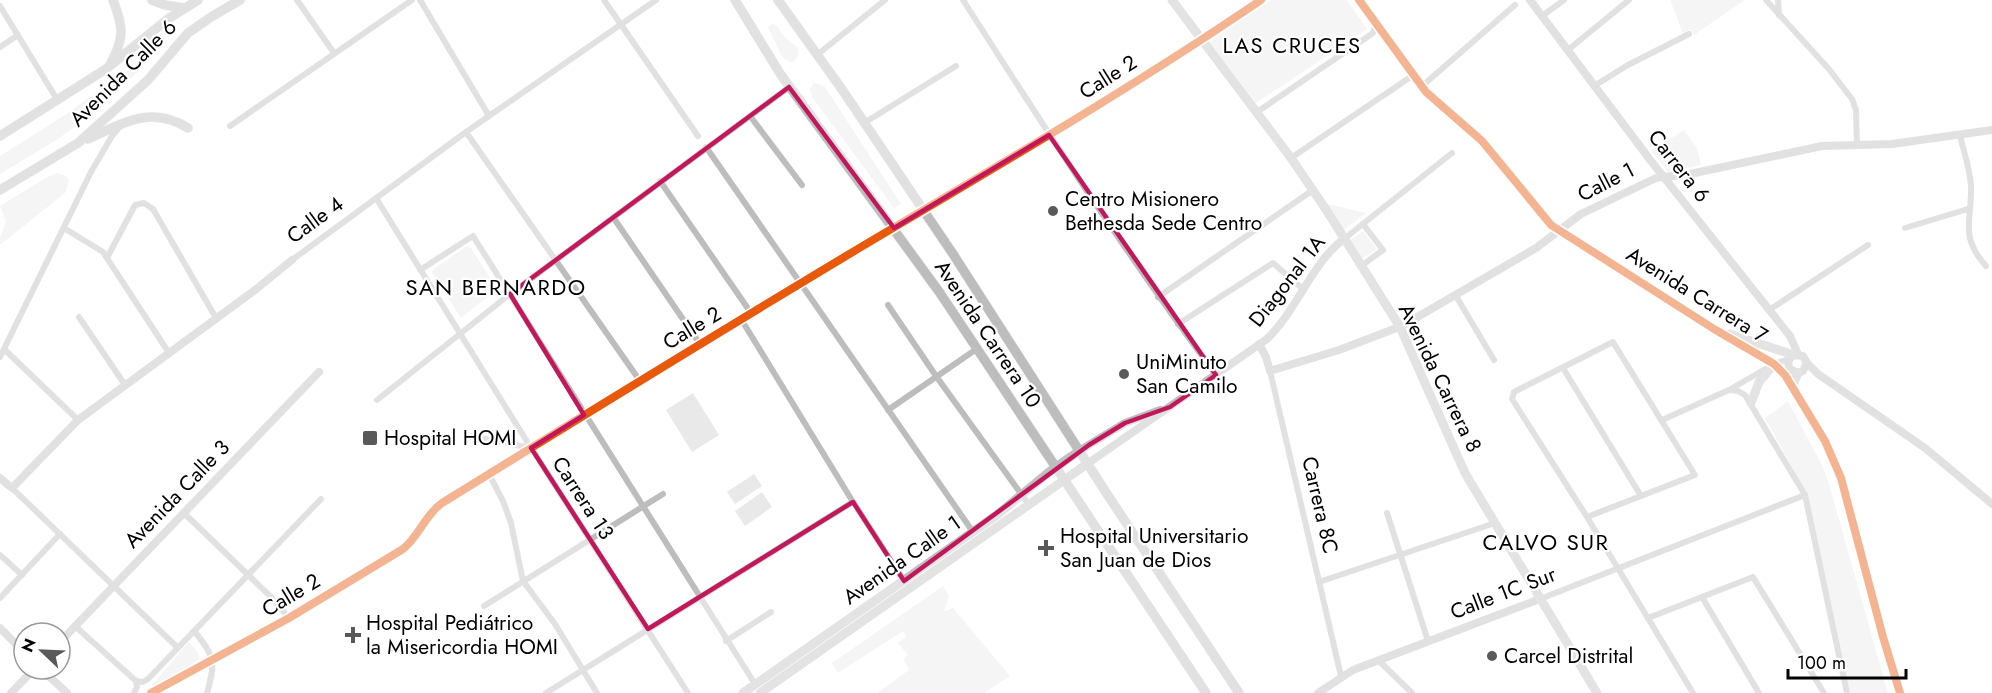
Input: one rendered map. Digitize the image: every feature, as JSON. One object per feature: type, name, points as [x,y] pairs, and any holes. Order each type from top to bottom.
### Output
[{"type":"main road","points":[[106,69],[116,54],[123,29],[113,0]]},
{"type":"main road","points":[[152,0],[165,5],[183,4]]},
{"type":"main road","name":"Avenida Calle 6","points":[[0,136],[106,69],[183,4],[198,0]]},
{"type":"main road","name":"Avenida Calle 6","points":[[0,190],[78,143],[148,80],[193,29],[240,0]]},
{"type":"main road","name":"Avenida Carrera 10","points":[[735,0],[789,87],[894,228],[978,348],[1206,693]]},
{"type":"main road","name":"Avenida Carrera 10","points":[[778,0],[923,210],[1239,693]]},
{"type":"main road","name":"Avenida Carrera 8","points":[[1172,0],[1258,111],[1291,158],[1400,327],[1458,458],[1598,693]]},
{"type":"main road","name":"Avenida Carrera 7","points":[[1359,0],[1375,28],[1384,36],[1421,87],[1482,141],[1543,218],[1559,231],[1714,329],[1774,364],[1785,375],[1825,441],[1841,478],[1900,693]]},
{"type":"main road","points":[[78,143],[143,117],[174,120],[188,128]]},
{"type":"main road","points":[[1714,329],[1794,356]]},
{"type":"main road","points":[[1750,403],[1758,382],[1774,364]]},
{"type":"main road","points":[[1792,387],[1803,369]]},
{"type":"main road","name":"Avenida Calle 1","points":[[758,689],[973,532],[1079,451]]},
{"type":"main road","name":"Avenida Calle 1","points":[[743,693],[758,689],[1088,464]]},
{"type":"street","points":[[297,0],[334,53]]},
{"type":"street","points":[[230,126],[412,0]]},
{"type":"street","points":[[420,0],[489,116]]},
{"type":"street","points":[[604,0],[698,136]]},
{"type":"street","name":"Calle 4","points":[[12,488],[78,420],[466,132],[656,0]]},
{"type":"street","points":[[818,55],[885,0]]},
{"type":"street","points":[[963,0],[1049,135],[1158,297],[1216,375]]},
{"type":"street","name":"Calle 2","points":[[151,693],[289,618],[403,549],[416,536],[432,510],[751,313],[1049,135],[1261,0]]},
{"type":"street","name":"Carrera 6","points":[[1530,0],[1594,86],[1793,341],[1794,356]]},
{"type":"street","points":[[1542,16],[1564,0]]},
{"type":"street","points":[[1568,50],[1629,0]]},
{"type":"street","points":[[1766,0],[1828,68],[1852,99],[1856,110],[1857,145]]},
{"type":"street","points":[[1778,0],[1779,16]]},
{"type":"street","points":[[1421,87],[1515,5]]},
{"type":"street","points":[[0,6],[58,101]]},
{"type":"street","points":[[1258,111],[1375,28]]},
{"type":"street","points":[[1594,86],[1628,65],[1689,34]]},
{"type":"street","points":[[0,46],[18,35]]},
{"type":"street","points":[[864,123],[956,66]]},
{"type":"street","points":[[1291,158],[1412,75]]},
{"type":"street","points":[[377,400],[510,294],[789,87]]},
{"type":"street","points":[[750,116],[802,185]]},
{"type":"street","points":[[0,357],[103,151],[123,124]]},
{"type":"street","name":"Calle 1","points":[[1270,371],[1339,350],[1400,327],[1536,248],[1575,218],[1647,181],[1690,174],[1810,147],[1834,144],[1892,144],[1992,130]]},
{"type":"street","points":[[466,132],[640,381]]},
{"type":"street","points":[[1960,136],[1971,185],[1968,209],[1969,238],[1986,266]]},
{"type":"street","points":[[706,147],[973,532]]},
{"type":"street","points":[[1344,239],[1452,153]]},
{"type":"street","points":[[660,181],[751,313]]},
{"type":"street","points":[[1158,297],[1313,190]]},
{"type":"street","name":"Carrera 13","points":[[376,198],[688,693]]},
{"type":"street","points":[[107,258],[135,205],[144,203],[153,209],[216,318]]},
{"type":"street","points":[[1905,228],[1968,209]]},
{"type":"street","points":[[612,217],[700,344]]},
{"type":"street","points":[[1360,266],[1383,250],[1363,224]]},
{"type":"street","points":[[64,228],[99,248],[169,353]]},
{"type":"street","points":[[420,270],[472,236],[758,689]]},
{"type":"street","name":"Diagonal 1A","points":[[1259,344],[1280,325],[1330,250],[1344,239]]},
{"type":"street","points":[[1769,310],[1868,245]]},
{"type":"street","points":[[1178,324],[1274,263],[1304,290]]},
{"type":"street","points":[[1456,296],[1494,360]]},
{"type":"street","points":[[888,305],[1029,506]]},
{"type":"street","points":[[79,317],[125,385]]},
{"type":"street","points":[[741,320],[904,581]]},
{"type":"street","points":[[1587,517],[1695,475],[1613,342],[1514,392],[1512,399],[1587,517],[1693,693]]},
{"type":"street","points":[[1088,464],[1259,344]]},
{"type":"street","name":"Carrera 8C","points":[[1259,344],[1270,371],[1341,676]]},
{"type":"street","points":[[888,410],[978,348]]},
{"type":"street","points":[[4,349],[78,420]]},
{"type":"street","points":[[1794,356],[1789,367],[1818,374],[1925,448],[1992,504]]},
{"type":"street","points":[[1662,420],[1729,390],[1774,364],[1794,356],[1803,356],[1803,369]]},
{"type":"street","points":[[1563,368],[1641,496]]},
{"type":"street","name":"Avenida Calle 3","points":[[72,629],[319,372]]},
{"type":"street","points":[[1729,390],[1742,393],[1750,403],[1805,495],[1847,693]]},
{"type":"street","points":[[1079,451],[1125,423],[1170,407]]},
{"type":"street","points":[[472,436],[531,447]]},
{"type":"street","points":[[489,474],[511,523],[523,581],[555,624],[597,693]]},
{"type":"street","points":[[0,478],[178,648]]},
{"type":"street","points":[[484,606],[663,494]]},
{"type":"street","name":"Calle 1C Sur","points":[[1318,693],[1353,669],[1540,599],[1805,495]]},
{"type":"street","points":[[75,626],[136,681],[143,682],[321,499]]},
{"type":"street","points":[[546,693],[853,502]]},
{"type":"street","points":[[184,513],[249,575],[289,618]]},
{"type":"street","points":[[1387,513],[1428,641]]},
{"type":"street","points":[[1319,582],[1495,523]]},
{"type":"street","points":[[0,598],[60,534]]},
{"type":"street","points":[[0,555],[22,575]]},
{"type":"street","points":[[1648,618],[1754,577],[1824,693]]},
{"type":"street","points":[[1702,597],[1759,693]]},
{"type":"street","points":[[726,640],[771,612]]},
{"type":"street","points":[[0,628],[12,640]]},
{"type":"street","points":[[194,631],[209,649],[213,660],[208,689],[213,693]]},
{"type":"street","points":[[1378,660],[1412,693]]},
{"type":"street","points":[[11,693],[22,681]]},
{"type":"street","points":[[54,681],[67,693]]},
{"type":"street","points":[[134,693],[137,687],[136,681]]},
{"type":"highlighted area","points":[[789,87],[894,228],[1049,135],[1216,375],[1170,407],[1125,423],[1089,445],[904,581],[853,502],[648,629],[531,448],[584,415],[510,294]]},
{"type":"shaded area","points":[[1271,0],[1347,0],[1367,29],[1256,103],[1209,42]]},
{"type":"shaded area","points":[[1670,0],[1745,0],[1694,35],[1690,29],[1683,33]]},
{"type":"shaded area","points":[[774,23],[799,49],[794,62],[782,57],[768,27]]},
{"type":"shaded area","points":[[135,65],[139,71],[86,118],[58,139],[0,174],[0,156],[65,115]]},
{"type":"shaded area","points":[[814,83],[822,85],[827,90],[901,204],[894,208],[812,97],[810,89]]},
{"type":"shaded area","points":[[1684,130],[1697,148],[1701,165],[1668,172],[1651,151]]},
{"type":"shaded area","points":[[58,173],[66,176],[69,181],[65,193],[0,245],[6,221],[0,206],[49,176]]},
{"type":"shaded area","points":[[1328,204],[1366,213],[1344,230]]},
{"type":"shaded area","points":[[1363,231],[1377,249],[1362,259],[1350,240]]},
{"type":"shaded area","points":[[467,246],[471,248],[497,289],[461,318],[431,271]]},
{"type":"shaded area","points":[[693,393],[719,435],[692,452],[666,410]]},
{"type":"shaded area","points":[[1788,401],[1823,467],[1829,484],[1888,693],[1849,693],[1807,494],[1765,418]]},
{"type":"shaded area","points":[[754,474],[762,486],[735,504],[727,492]]},
{"type":"shaded area","points":[[762,492],[772,507],[745,526],[735,511]]},
{"type":"shaded area","points":[[943,586],[949,596],[944,611],[953,608],[1010,676],[984,693],[877,693],[909,670],[903,659],[908,655],[898,643],[906,637],[903,631],[838,673],[832,663]]},
{"type":"shaded area","points":[[189,642],[197,651],[200,659],[154,688],[152,685]]},
{"type":"cycle path","points":[[151,693],[289,618],[403,549],[431,513],[442,503],[745,317],[1107,100],[1261,0]]},
{"type":"cycle path","points":[[1359,0],[1426,92],[1482,141],[1551,225],[1714,329],[1774,364],[1785,375],[1825,441],[1841,478],[1900,693]]},
{"type":"place","name":"Centro Misionero Bethesda Sede Centro","points":[[1053,211]]},
{"type":"place","name":"UniMinuto San Camilo","points":[[1124,374]]},
{"type":"place","name":"Hospital HOMI","points":[[370,438]]},
{"type":"place","name":"Hospital Universitario San Juan de Dios","points":[[1046,548]]},
{"type":"place","name":"Hospital Pediátrico la Misericordia HOMI","points":[[353,635]]},
{"type":"place","name":"Carcel Distrital","points":[[1492,656]]},
{"type":"district","name":"LAS CRUCES","points":[[1292,45]]},
{"type":"district","name":"SAN BERNARDO","points":[[496,287]]},
{"type":"district","name":"CALVO SUR","points":[[1546,542]]}]
